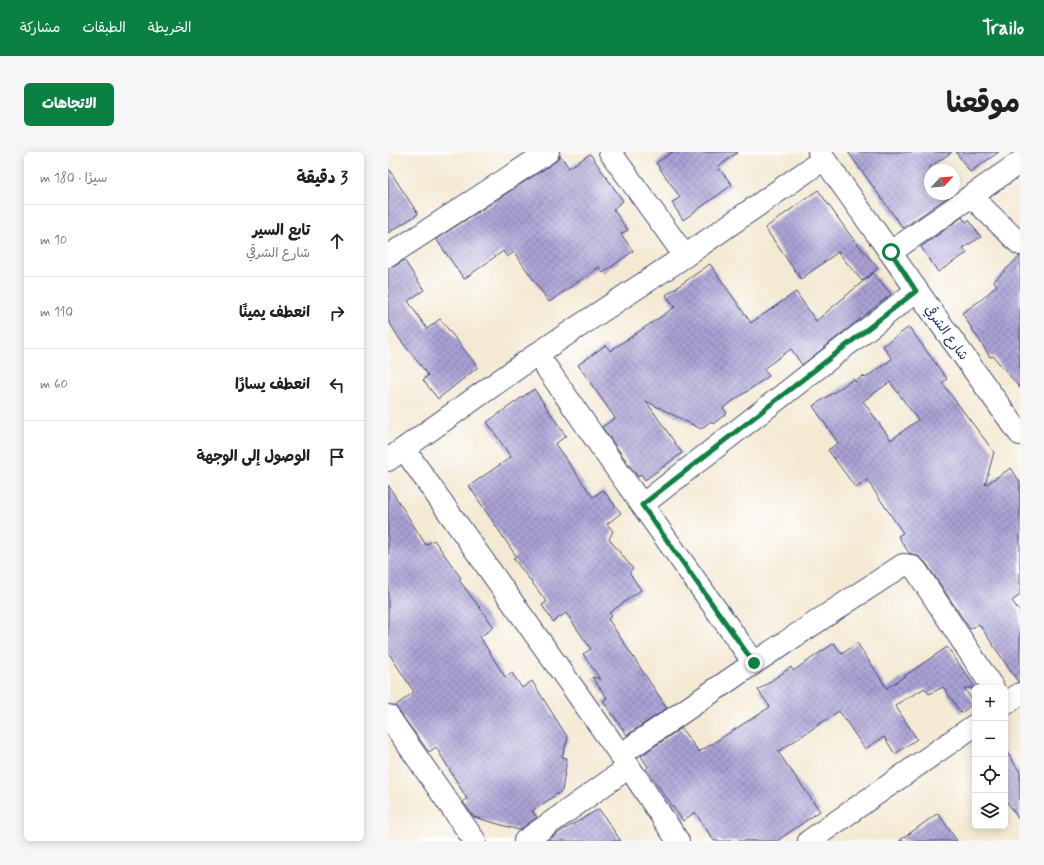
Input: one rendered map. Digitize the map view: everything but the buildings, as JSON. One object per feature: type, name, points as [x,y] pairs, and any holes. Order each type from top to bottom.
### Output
[{"type":"street","points":[[388,256],[548,152]]},
{"type":"street","points":[[610,152],[685,256]]},
{"type":"street","points":[[678,841],[624,761],[396,454],[537,354],[685,256],[821,156]]},
{"type":"street","name":"شارع الشرقي","points":[[821,156],[891,252],[916,291],[1020,434]]},
{"type":"street","points":[[891,252],[1020,162]]},
{"type":"street","points":[[971,196],[1020,244]]},
{"type":"street","points":[[642,505],[916,291]]},
{"type":"street","points":[[537,354],[754,663]]},
{"type":"street","points":[[525,841],[624,761],[754,663],[904,565],[910,566],[916,570],[991,685]]},
{"type":"street","points":[[1008,702],[1020,694]]},
{"type":"street","points":[[388,716],[476,841]]},
{"type":"street","points":[[809,841],[972,727]]},
{"type":"route","points":[[754,663],[642,505],[916,291],[891,252]]}]
